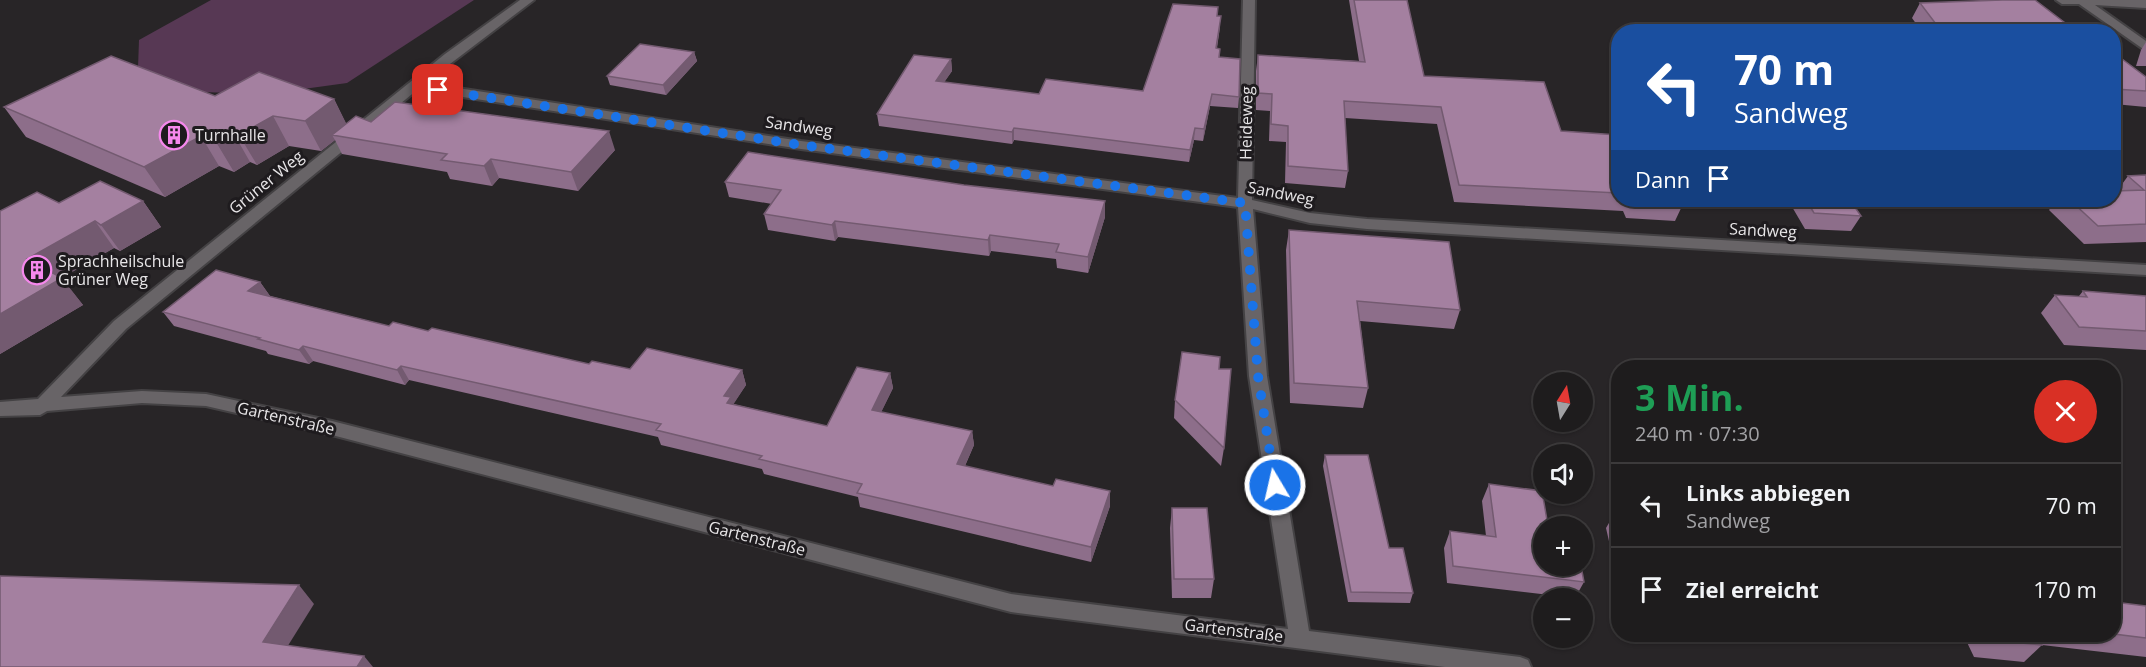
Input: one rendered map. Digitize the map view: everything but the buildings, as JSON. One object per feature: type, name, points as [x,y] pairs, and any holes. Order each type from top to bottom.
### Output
[{"type":"street","name":"Grüner Weg","points":[[40,408],[120,325],[449,57],[528,0]]},
{"type":"street","name":"Heideweg","points":[[1249,0],[1245,203],[1258,376],[1300,638]]},
{"type":"street","points":[[2062,0],[2146,4]]},
{"type":"street","points":[[2082,1],[2114,24]]},
{"type":"street","points":[[2121,29],[2146,47]]},
{"type":"street","name":"Sandweg","points":[[416,86],[801,145],[1245,203],[1310,218],[1367,224],[2146,270]]},
{"type":"street","name":"Gartenstraße","points":[[0,409],[40,408],[142,398],[206,400],[332,428],[1011,603],[1520,667]]},
{"type":"shaded area","points":[[211,0],[474,0],[347,83],[267,94],[201,92],[138,68],[139,40]]},
{"type":"place","name":"Turnhalle","points":[[174,135]]},
{"type":"place","name":"Sprachheilschule Grüner Weg","points":[[37,270]]},
{"type":"route","points":[[438,90],[801,145],[1245,203],[1258,376],[1275,485]]}]
